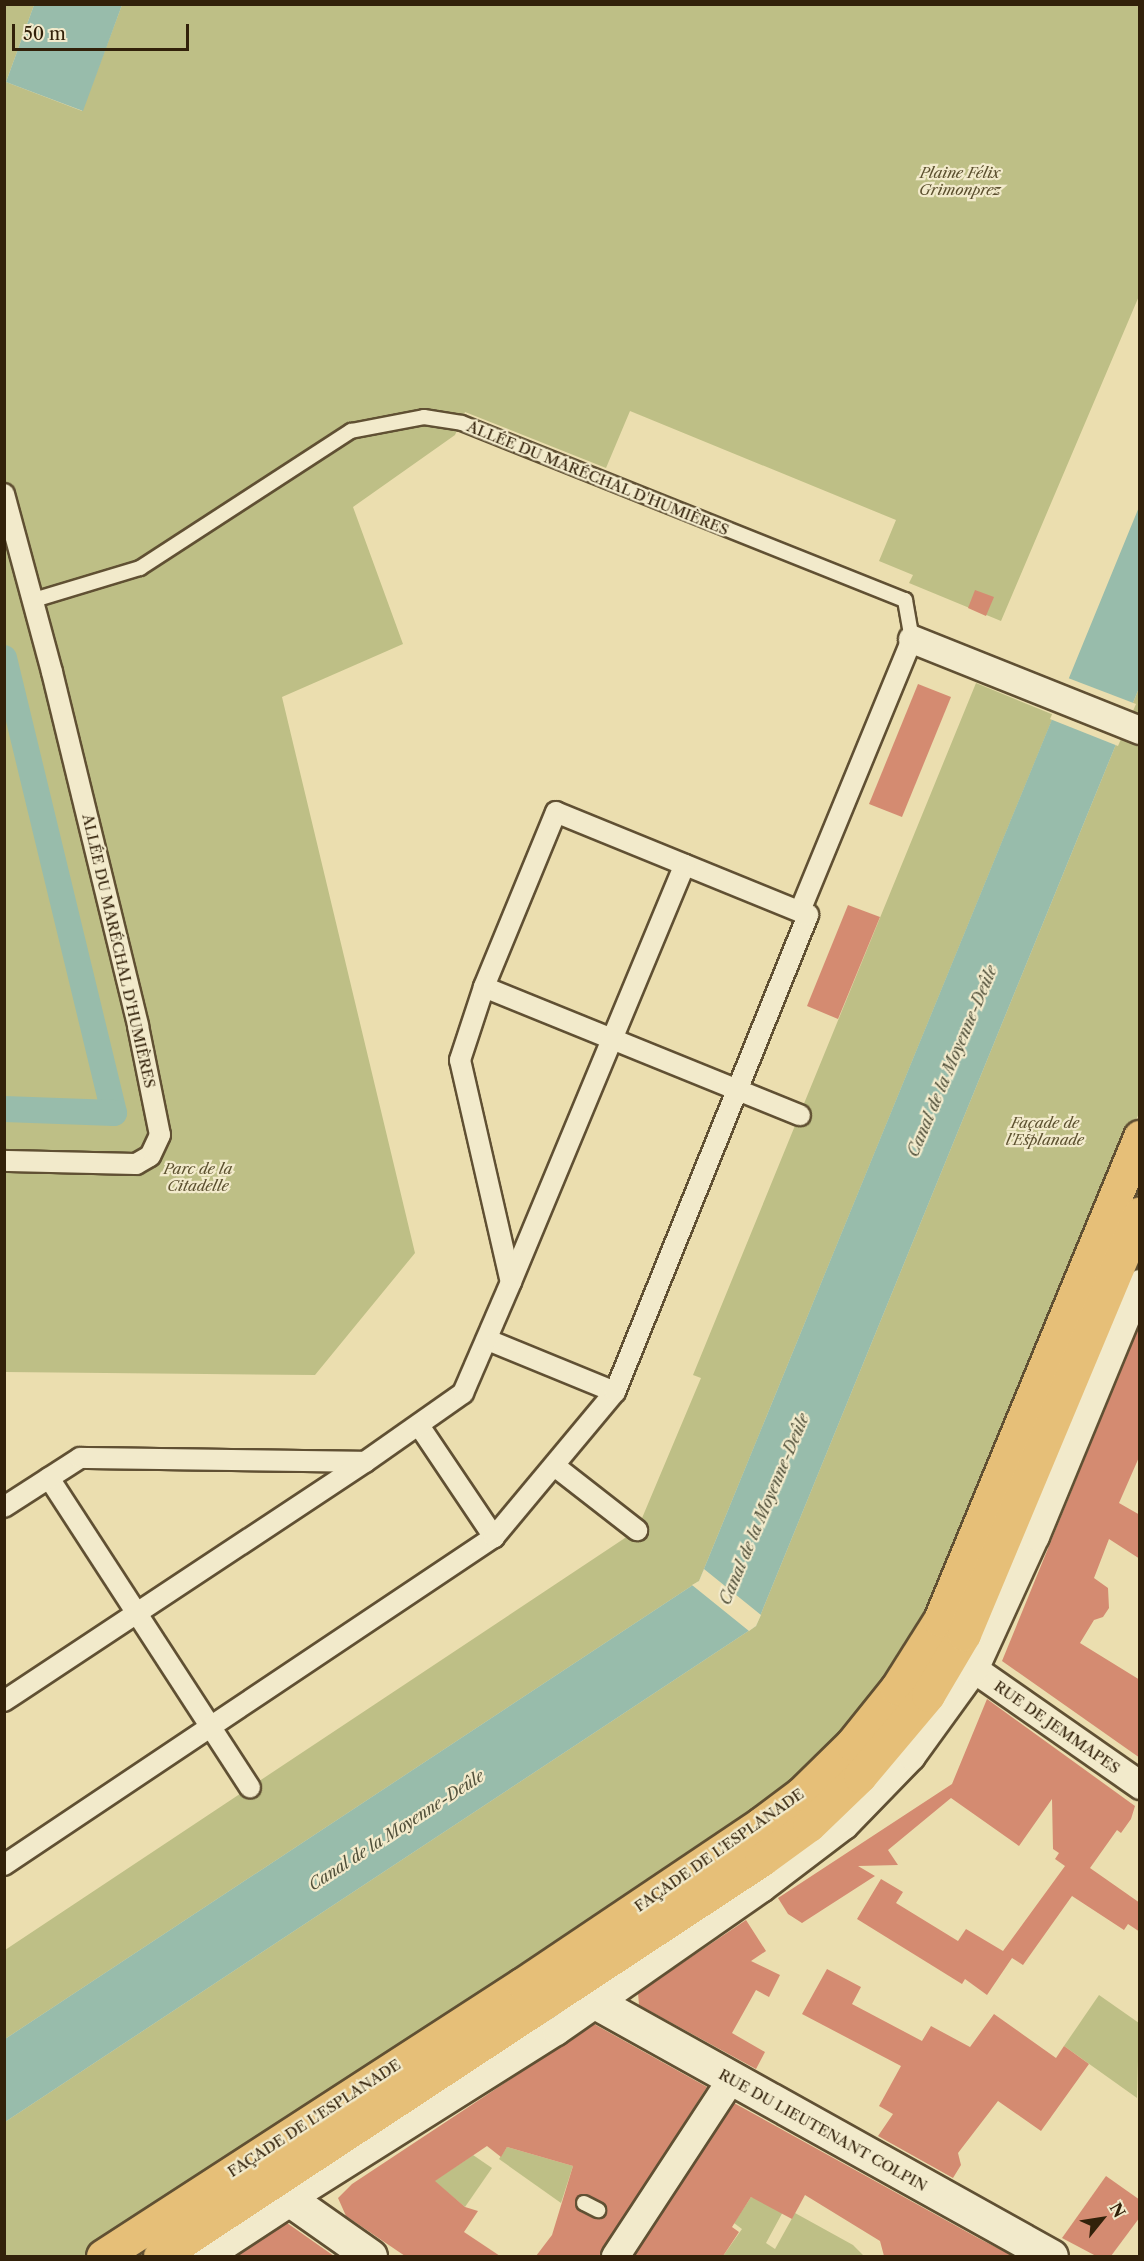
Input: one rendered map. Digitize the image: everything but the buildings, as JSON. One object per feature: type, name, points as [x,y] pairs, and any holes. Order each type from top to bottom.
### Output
[{"type":"main road","name":"FAÇADE DE L'ESPLANADE","points":[[103,2256],[541,1972],[792,1801],[846,1751],[897,1688],[945,1608],[1140,1137]]},
{"type":"main road","name":"FAÇADE DE L'ESPLANADE","points":[[160,2256],[582,1996],[809,1825],[860,1776],[928,1695],[964,1634],[1140,1213]]},
{"type":"street","name":"ALLÉE DU MARÉCHAL D'HUMIÈRES","points":[[4,494],[34,600],[138,1026],[160,1135],[150,1156],[136,1164],[4,1161]]},
{"type":"street","points":[[800,911],[912,639],[1136,728]]},
{"type":"street","points":[[4,1865],[494,1537],[556,1467],[615,1392],[808,915],[556,812],[484,987],[460,1060],[511,1282]]},
{"type":"street","points":[[4,1701],[420,1427],[463,1394],[488,1340],[685,865]]},
{"type":"street","points":[[484,987],[800,1115]]},
{"type":"street","name":"FAÇADE DE L'ESPLANADE","points":[[202,2256],[289,2199],[582,1996],[761,1888],[844,1825],[911,1756],[974,1669],[1131,1329],[1140,1283]]},
{"type":"street","points":[[488,1340],[615,1392]]},
{"type":"street","points":[[420,1427],[494,1537]]},
{"type":"street","points":[[4,1507],[80,1458],[365,1462]]},
{"type":"street","points":[[556,1467],[637,1530]]},
{"type":"street","points":[[49,1478],[250,1788]]},
{"type":"street","name":"RUE DE JEMMAPES","points":[[974,1669],[1140,1785]]},
{"type":"street","name":"RUE DU LIEUTENANT COLPIN","points":[[541,1972],[1052,2256]]},
{"type":"street","points":[[615,2256],[627,2223],[731,2079]]},
{"type":"street","points":[[289,2199],[370,2256]]},
{"type":"lane","name":"ALLÉE DU MARÉCHAL D'HUMIÈRES","points":[[34,600],[140,568],[351,431],[424,417],[462,423],[905,600],[912,639]]},
{"type":"lane","points":[[584,2203],[598,2210]]},
{"type":"green space","name":"Parc de la Citadelle","points":[[5,5],[34,5],[6,82],[82,111],[122,5],[1139,5],[1139,296],[1001,621],[909,583],[913,575],[879,561],[896,520],[630,411],[606,468],[465,412],[455,435],[353,507],[403,644],[282,697],[415,1253],[315,1375],[5,1372]]},
{"type":"green space","points":[[976,683],[1054,715],[699,1581],[5,2039],[5,1950],[637,1530],[701,1378],[693,1375]]},
{"type":"green space","name":"Façade de l'Esplanade","points":[[1139,688],[1139,1113],[931,1614],[865,1713],[773,1803],[90,2256],[5,2256],[5,2122],[756,1626]]},
{"type":"green space","points":[[1099,1995],[1139,2023],[1137,2098],[1064,2046]]},
{"type":"green space","points":[[507,2147],[573,2166],[561,2203],[499,2159]]},
{"type":"green space","points":[[473,2155],[492,2168],[465,2207],[434,2181]]},
{"type":"green space","points":[[751,2197],[785,2208],[766,2243],[775,2249],[795,2213],[853,2245],[864,2256],[723,2256],[742,2229],[734,2223]]},
{"type":"water","points":[[34,5],[122,5],[83,111],[6,82]]},
{"type":"water","name":"Canal de la Moyenne-Deûle","points":[[1139,507],[1139,688],[756,1626],[5,2122],[5,2039],[699,1581]]},
{"type":"pier","points":[[1068,678],[1136,704],[1118,746],[1050,719]]},
{"type":"pier","points":[[704,1569],[761,1615],[756,1626],[749,1631],[692,1585],[699,1581]]},
{"type":"waterway","points":[[4,658],[114,1113],[4,1109]]},
{"type":"park label","name":"Plaine Félix Grimonprez","points":[[960,180]]}]
